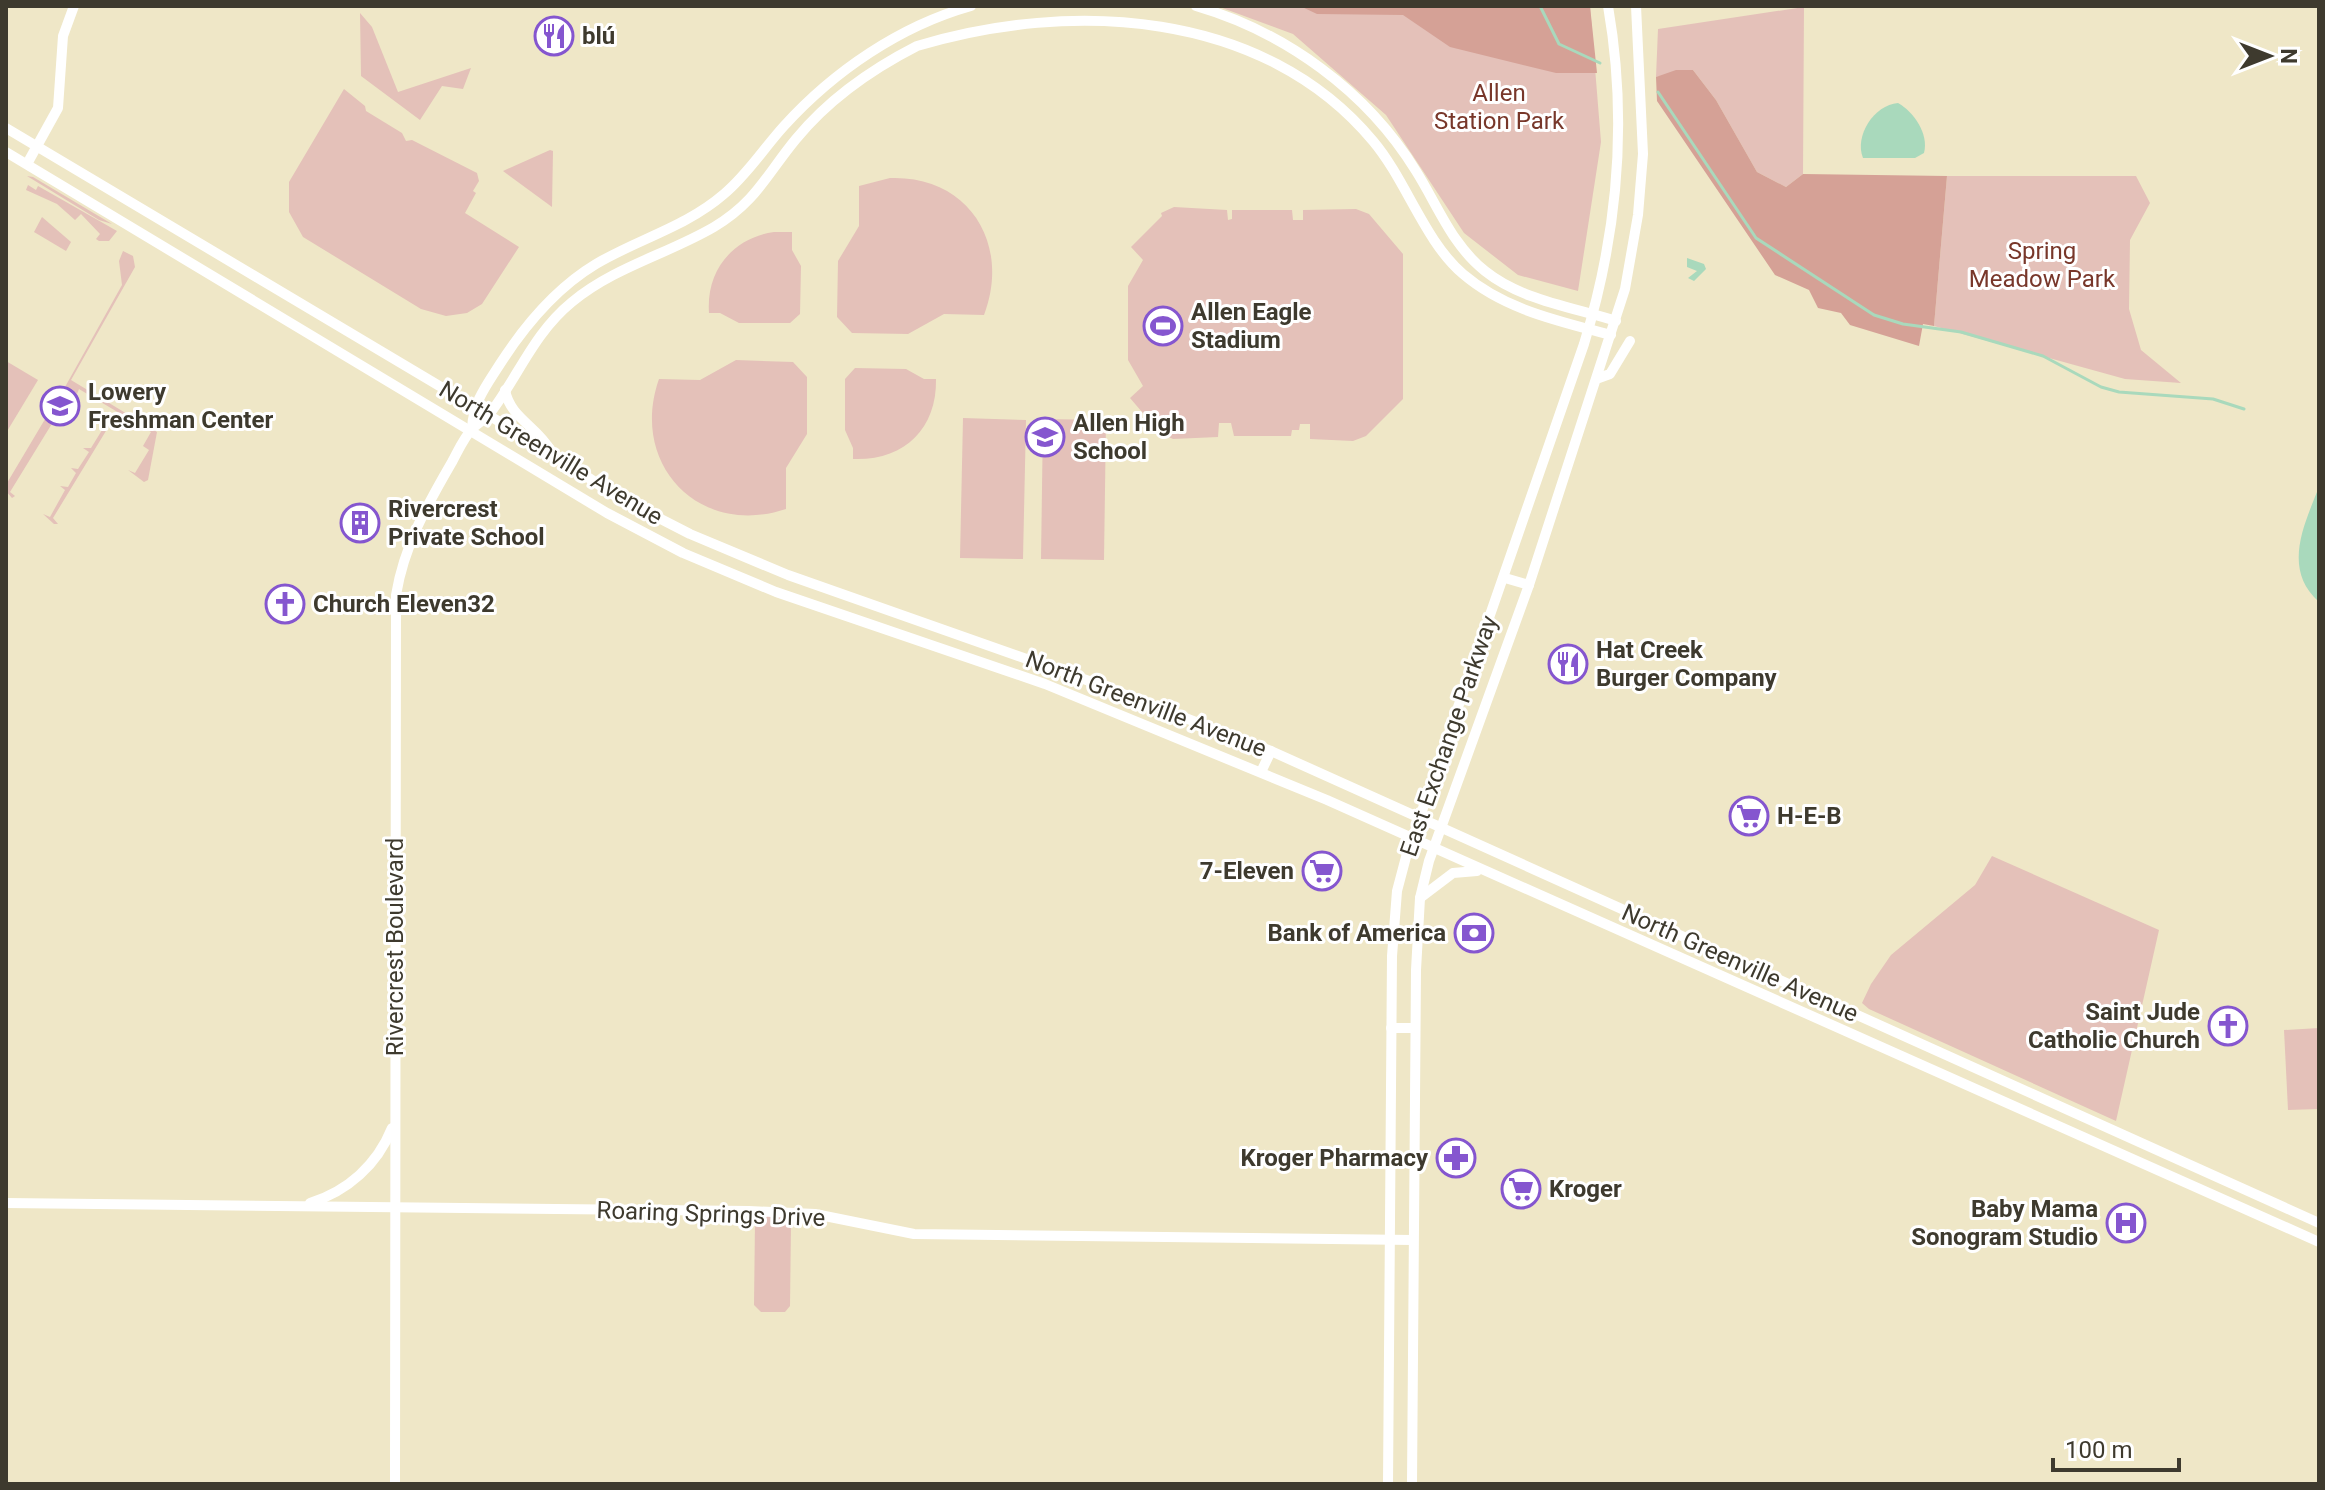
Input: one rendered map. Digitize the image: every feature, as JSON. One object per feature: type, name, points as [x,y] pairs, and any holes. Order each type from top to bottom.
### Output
[{"type":"main road","points":[[27,164],[58,108],[63,36],[74,6]]},
{"type":"main road","points":[[473,406],[531,320],[564,287],[599,262],[690,218],[725,194],[785,125],[854,63],[919,25],[971,6]]},
{"type":"main road","points":[[1196,6],[1274,38],[1340,83],[1394,138],[1467,255],[1501,282],[1523,293],[1616,321]]},
{"type":"main road","name":"East Exchange Parkway","points":[[1388,1484],[1391,1028],[1395,912],[1412,839],[1589,329],[1611,242],[1618,170],[1618,78],[1608,6]]},
{"type":"main road","name":"East Exchange Parkway","points":[[1412,1484],[1415,1028],[1420,898],[1441,828],[1529,585],[1616,321],[1634,239],[1643,154],[1636,6]]},
{"type":"main road","name":"Rivercrest Boulevard","points":[[395,1484],[396,595],[403,560],[416,529],[472,429],[489,415],[529,349],[571,302],[607,276],[696,237],[734,215],[769,179],[796,139],[860,80],[902,54],[955,30],[1043,10]]},
{"type":"main road","points":[[1160,14],[1213,29],[1252,46],[1323,92],[1383,154],[1454,266],[1488,292],[1521,309],[1611,335]]},
{"type":"main road","name":"North Greenville Avenue","points":[[6,128],[552,453],[614,495],[690,534],[776,570],[1145,701],[1271,751],[2319,1223]]},
{"type":"main road","name":"North Greenville Avenue","points":[[6,152],[472,429],[607,513],[683,553],[781,594],[1074,695],[1261,772],[2319,1242]]},
{"type":"main road","points":[[1430,230],[1445,222]]},
{"type":"main road","points":[[237,290],[247,273]]},
{"type":"main road","points":[[1599,378],[1610,374],[1630,341]]},
{"type":"main road","points":[[505,390],[511,408],[541,432],[552,453]]},
{"type":"main road","name":"Rivercrest Boulevard","points":[[472,429],[473,406]]},
{"type":"main road","points":[[1505,578],[1529,585]]},
{"type":"main road","points":[[1261,772],[1271,751]]},
{"type":"main road","points":[[1420,898],[1453,873],[1482,871]]},
{"type":"main road","points":[[1626,934],[1634,915]]},
{"type":"main road","points":[[1840,1030],[1848,1011]]},
{"type":"main road","points":[[1391,1028],[1415,1028]]},
{"type":"main road","points":[[300,1206],[333,1194],[359,1176],[382,1150],[395,1118]]},
{"type":"main road","name":"Roaring Springs Drive","points":[[6,1203],[798,1213],[914,1234],[1413,1240]]},
{"type":"green space","name":"Allen Station Park","points":[[1217,6],[1590,6],[1601,142],[1578,291],[1518,275],[1464,233],[1386,115],[1293,34]]},
{"type":"green space","points":[[1804,7],[1803,174],[1786,187],[1757,172],[1716,100],[1693,70],[1656,77],[1658,29]]},
{"type":"green space","points":[[360,13],[372,27],[398,92],[471,68],[463,89],[442,86],[420,120],[361,76]]},
{"type":"green space","points":[[344,89],[365,106],[366,111],[402,133],[406,141],[412,140],[477,173],[479,181],[473,191],[476,193],[465,213],[519,247],[482,304],[467,313],[446,316],[421,309],[303,237],[289,212],[289,182]]},
{"type":"green space","points":[[553,151],[552,207],[503,171]]},
{"type":"green space","points":[[27,176],[33,177],[112,224],[99,220]]},
{"type":"green space","name":"Spring Meadow Park","points":[[1947,176],[2136,176],[2150,203],[2130,240],[2129,309],[2141,350],[2181,383],[2125,379],[1934,326]]},
{"type":"green space","points":[[890,178],[918,180],[942,188],[962,201],[977,219],[987,240],[992,263],[991,289],[984,315],[944,314],[908,334],[852,333],[837,317],[838,261],[859,226],[859,186]]},
{"type":"green space","points":[[28,185],[36,190],[38,186],[117,231],[109,241],[99,241],[96,239],[100,234],[81,214],[75,220],[57,204],[26,190]]},
{"type":"green space","name":"Allen Eagle Stadium","points":[[1174,207],[1227,210],[1228,220],[1232,219],[1232,210],[1292,210],[1293,220],[1303,220],[1303,210],[1356,209],[1369,214],[1403,254],[1403,399],[1366,436],[1353,441],[1310,439],[1310,424],[1300,424],[1299,430],[1292,430],[1291,436],[1234,436],[1231,423],[1219,423],[1218,437],[1173,439],[1160,433],[1130,398],[1143,386],[1128,360],[1128,286],[1143,260],[1131,247],[1162,216],[1161,213]]},
{"type":"green space","points":[[42,217],[71,242],[66,251],[34,232]]},
{"type":"green space","points":[[774,232],[792,232],[792,250],[801,266],[800,314],[790,323],[739,323],[720,313],[709,313],[712,283],[725,259],[746,241]]},
{"type":"green space","points":[[123,251],[133,256],[135,267],[71,380],[157,432],[148,480],[144,482],[128,470],[135,473],[149,450],[143,446],[151,432],[79,389],[77,394],[65,387],[122,285],[119,261]]},
{"type":"green space","points":[[736,360],[793,362],[807,377],[807,434],[786,468],[786,509],[754,515],[725,513],[700,503],[679,487],[663,465],[654,439],[652,410],[659,379],[700,380]]},
{"type":"green space","points":[[6,361],[38,380],[6,433]]},
{"type":"green space","points":[[855,368],[906,369],[924,379],[936,379],[935,397],[923,427],[914,439],[887,455],[853,459],[853,448],[845,430],[845,379]]},
{"type":"green space","points":[[57,399],[64,404],[10,492],[15,496],[12,498],[6,491],[7,483]]},
{"type":"green space","points":[[105,416],[112,421],[53,518],[58,524],[54,524],[43,514],[50,517],[65,490],[60,486],[68,487],[76,473],[71,468],[78,469],[89,452],[83,448],[91,448],[107,422],[101,418]]},
{"type":"green space","points":[[963,418],[1026,420],[1023,559],[960,558]]},
{"type":"green space","points":[[1043,419],[1106,420],[1104,560],[1041,559]]},
{"type":"green space","points":[[1992,856],[2159,930],[2116,1121],[1869,1009],[1862,1003],[1891,955],[1975,885]]},
{"type":"green space","points":[[2319,1028],[2319,1109],[2288,1110],[2284,1030]]},
{"type":"green space","points":[[761,1216],[785,1216],[791,1224],[790,1306],[785,1312],[761,1312],[754,1305],[755,1222]]},
{"type":"shaded area","points":[[1300,6],[1590,6],[1597,73],[1556,73],[1450,47],[1403,15],[1317,14]]},
{"type":"shaded area","points":[[1676,70],[1693,70],[1716,100],[1757,172],[1786,187],[1803,174],[1947,176],[1934,326],[1923,324],[1919,346],[1850,325],[1841,313],[1818,308],[1809,290],[1775,275],[1657,101],[1656,77]]},
{"type":"shaded area","points":[[1898,103],[1919,124],[1924,138],[1924,153],[1915,158],[1863,158],[1861,140],[1868,123],[1881,109]]},
{"type":"shaded area","points":[[1687,258],[1704,264],[1706,269],[1694,281],[1688,278],[1697,271],[1687,267]]},
{"type":"shaded area","points":[[2319,487],[2319,602],[2301,575],[2299,561],[2307,516]]},
{"type":"waterway","points":[[1540,6],[1559,44],[1600,63]]},
{"type":"waterway","points":[[1658,92],[1756,238],[1874,315],[1903,324],[1961,332],[2043,356],[2101,387],[2119,392],[2213,399],[2244,409]]},
{"type":"place","name":"blú","points":[[554,36]]},
{"type":"place","name":"Allen Eagle Stadium","points":[[1163,326]]},
{"type":"place","name":"Lowery Freshman Center","points":[[60,406]]},
{"type":"place","name":"Allen High School","points":[[1045,437]]},
{"type":"place","name":"Rivercrest Private School","points":[[360,523]]},
{"type":"place","name":"Church Eleven32","points":[[285,604]]},
{"type":"place","name":"Hat Creek Burger Company","points":[[1568,664]]},
{"type":"place","name":"H-E-B","points":[[1749,816]]},
{"type":"place","name":"7-Eleven","points":[[1322,871]]},
{"type":"place","name":"Bank of America","points":[[1474,933]]},
{"type":"place","name":"Saint Jude Catholic Church","points":[[2228,1026]]},
{"type":"place","name":"Kroger Pharmacy","points":[[1456,1158]]},
{"type":"place","name":"Kroger","points":[[1521,1189]]},
{"type":"place","name":"Baby Mama Sonogram Studio","points":[[2126,1223]]}]
